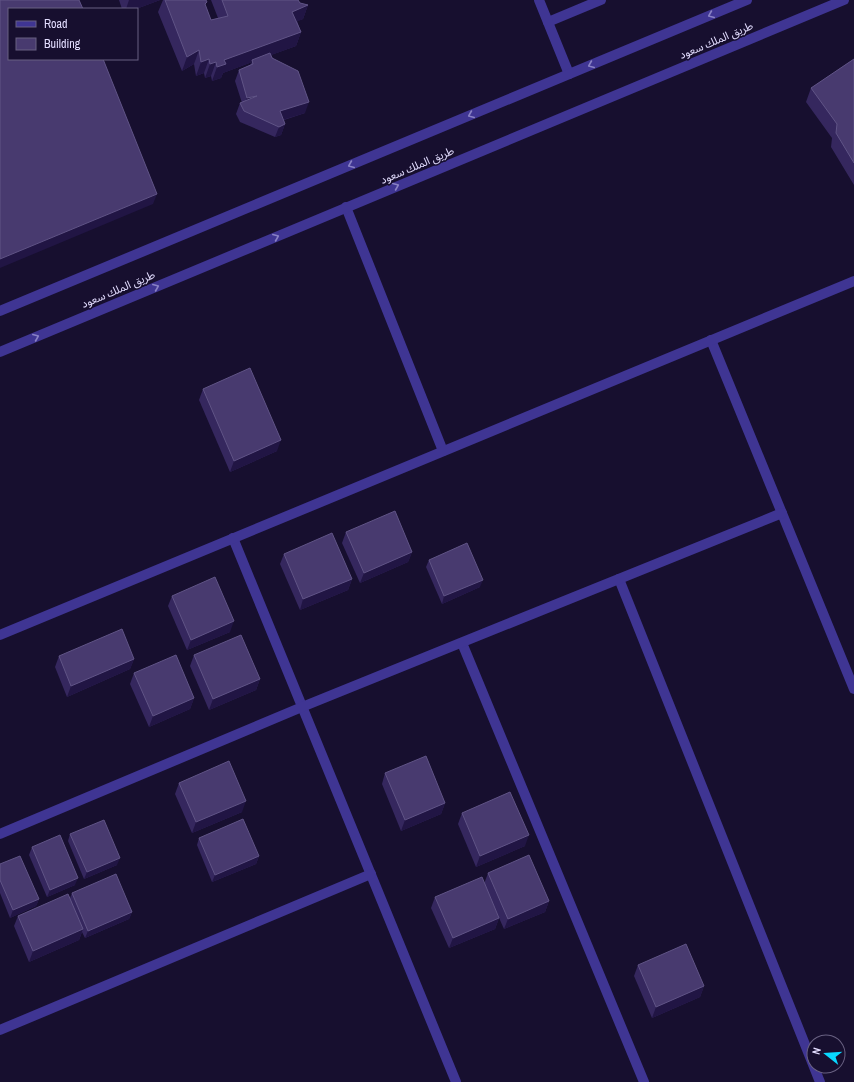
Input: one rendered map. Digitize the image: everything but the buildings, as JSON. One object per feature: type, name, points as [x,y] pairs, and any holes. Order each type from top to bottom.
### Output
[{"type":"street","points":[[539,0],[569,74]]},
{"type":"street","points":[[548,22],[601,0]]},
{"type":"street","points":[[0,311],[747,0]]},
{"type":"street","name":"طريق الملك سعود","points":[[0,352],[844,0]]},
{"type":"street","points":[[346,207],[443,451]]},
{"type":"street","points":[[0,635],[854,280]]},
{"type":"street","points":[[711,340],[854,689]]},
{"type":"street","points":[[0,834],[302,707],[782,513]]},
{"type":"street","points":[[233,538],[456,1082]]},
{"type":"street","points":[[619,579],[820,1082]]},
{"type":"street","points":[[462,643],[644,1082]]},
{"type":"street","points":[[0,1030],[371,874]]}]
